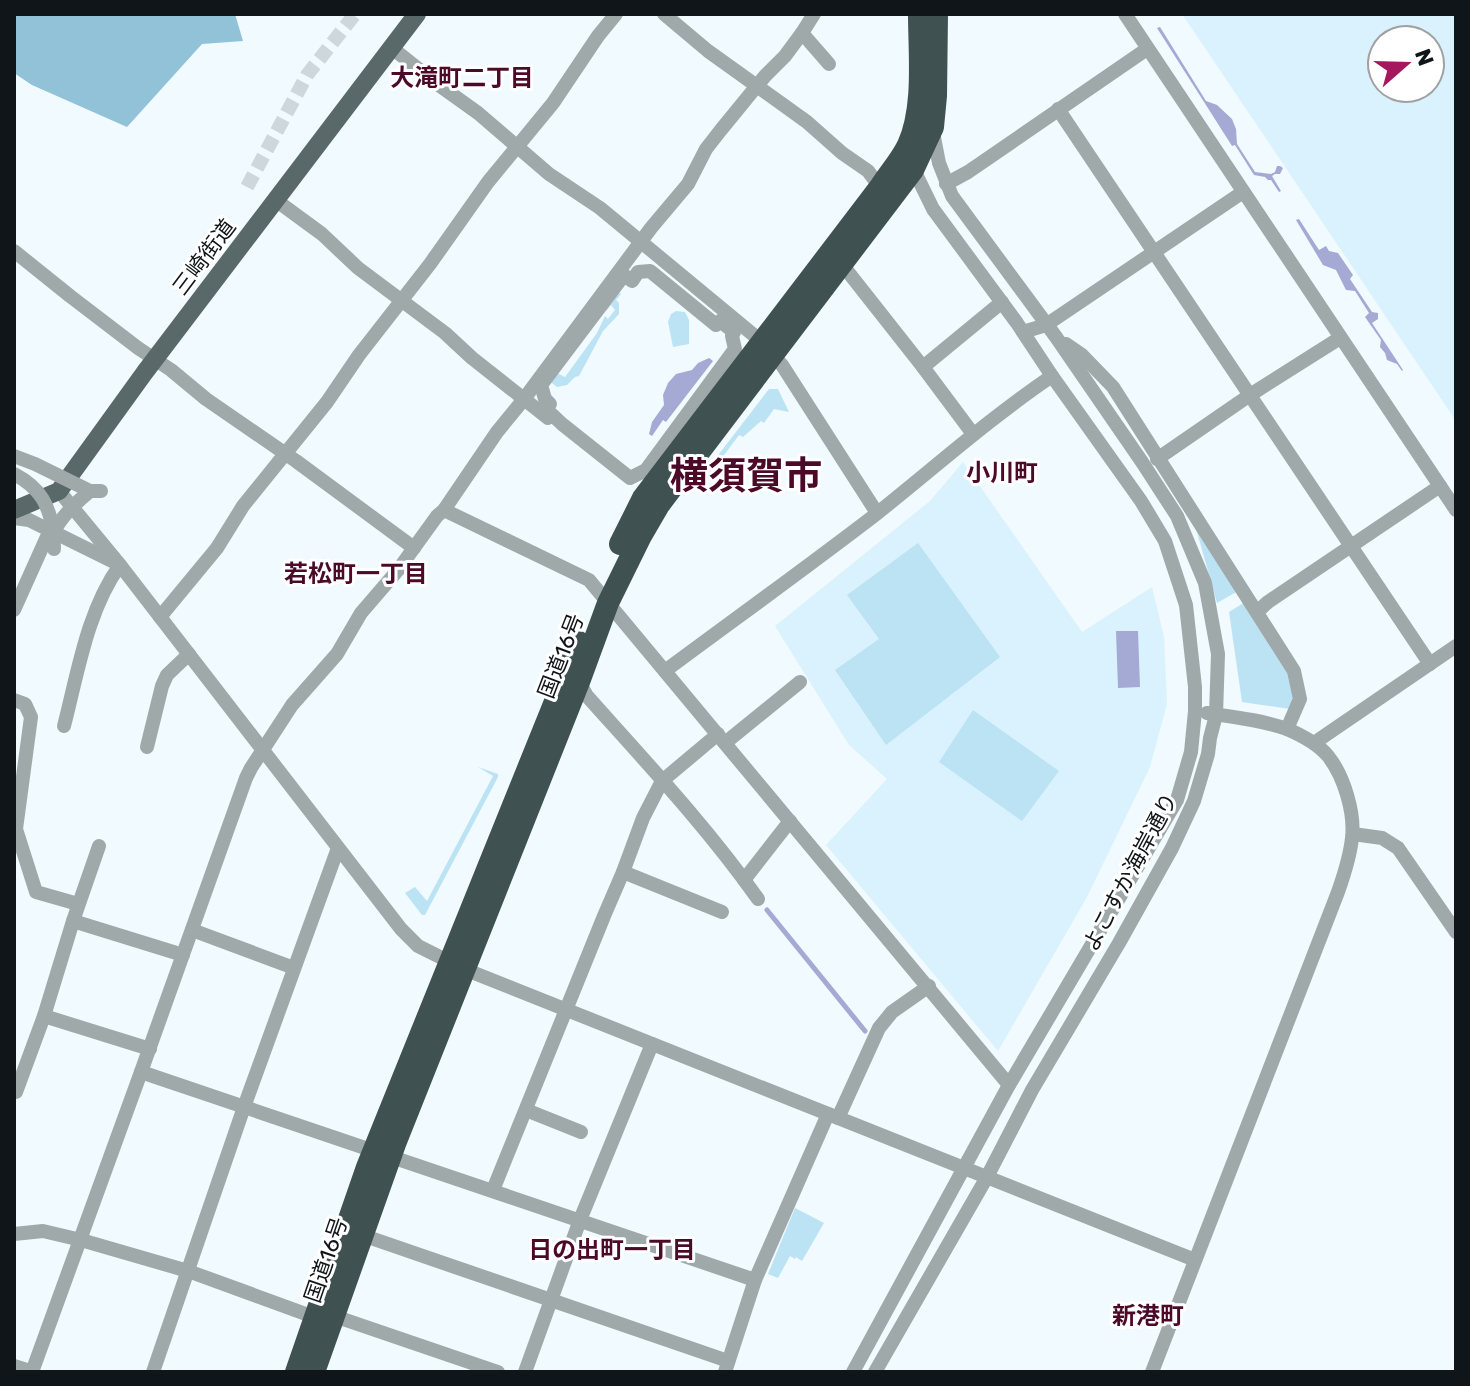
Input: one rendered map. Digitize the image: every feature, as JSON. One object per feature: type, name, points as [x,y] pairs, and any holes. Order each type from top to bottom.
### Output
[{"type":"highway","name":"国道16号","points":[[314,1372],[324,1316],[382,1154],[604,597],[659,505],[908,146],[916,122],[919,90],[919,14]]},
{"type":"highway","name":"国道16号","points":[[457,965],[579,682],[610,566],[643,498],[841,263],[913,170],[933,127],[937,14]]},
{"type":"highway","name":"国道16号","points":[[296,1372],[362,1235],[382,1154]]},
{"type":"main road","name":"三崎街道","points":[[59,491],[417,14]]},
{"type":"main road","points":[[14,510],[59,491]]},
{"type":"street","points":[[160,617],[208,559],[243,506],[327,402],[488,182],[553,103],[616,14]]},
{"type":"street","points":[[664,14],[708,51],[807,122],[868,171],[880,187]]},
{"type":"street","points":[[14,1366],[32,1372],[246,778],[292,705],[337,654],[361,613],[444,510],[488,445],[688,184],[706,149],[802,33],[814,14]]},
{"type":"street","points":[[1125,14],[1456,510]]},
{"type":"street","points":[[802,33],[829,64]]},
{"type":"street","points":[[392,48],[478,113],[561,183],[600,208],[767,348],[782,365],[877,513]]},
{"type":"street","points":[[946,184],[1147,49]]},
{"type":"street","points":[[1058,109],[1430,664]]},
{"type":"street","name":"よこすか海岸通り","points":[[875,1372],[987,1177],[1032,1090],[1172,848],[1194,801],[1216,715],[1218,654],[1205,583],[1177,516],[1051,331],[952,196],[939,163],[933,127]]},
{"type":"street","name":"よこすか海岸通り","points":[[853,1372],[1009,1085],[1177,800],[1191,752],[1195,711],[1186,605],[1165,541],[1141,501],[1023,332],[933,209],[913,170],[908,146]]},
{"type":"street","points":[[1023,332],[1051,331],[1154,252],[1243,192]]},
{"type":"street","points":[[277,201],[322,234],[358,268],[445,333],[643,498]]},
{"type":"street","points":[[14,251],[206,399],[414,548]]},
{"type":"street","points":[[841,263],[973,434]]},
{"type":"street","points":[[650,271],[716,325],[720,321],[734,332],[735,349],[646,470],[630,478],[545,408],[550,404],[541,385],[624,275],[632,281],[638,272],[650,271]]},
{"type":"street","points":[[923,367],[1002,302]]},
{"type":"street","points":[[1051,331],[1082,355],[1113,387],[1294,671],[1300,699],[1287,729]]},
{"type":"street","points":[[1157,459],[1340,338]]},
{"type":"street","points":[[665,671],[761,602],[973,434],[1052,376]]},
{"type":"street","points":[[14,456],[95,491],[65,516],[14,610]]},
{"type":"street","points":[[35,488],[45,469]]},
{"type":"street","points":[[14,474],[35,488],[51,518],[53,538]]},
{"type":"street","points":[[1257,612],[1440,486]]},
{"type":"street","points":[[59,491],[418,946],[567,1010],[1195,1260]]},
{"type":"street","points":[[444,510],[589,580],[1009,1085]]},
{"type":"street","points":[[14,518],[29,520],[53,538],[120,565]]},
{"type":"street","points":[[64,726],[91,622],[107,584],[120,565]]},
{"type":"street","points":[[1314,743],[1456,646]]},
{"type":"street","points":[[147,747],[162,686],[167,675],[189,654]]},
{"type":"street","points":[[579,682],[587,696],[662,781],[758,899]]},
{"type":"street","points":[[493,1190],[643,818],[662,781],[800,682]]},
{"type":"street","points":[[14,700],[25,704],[31,717],[16,829],[36,892],[78,904]]},
{"type":"street","points":[[1152,1372],[1338,892],[1353,834],[1351,809],[1342,783],[1329,757],[1314,743],[1287,729],[1195,711]]},
{"type":"street","points":[[744,880],[790,821]]},
{"type":"street","points":[[1353,834],[1382,838],[1398,848],[1456,932]]},
{"type":"street","points":[[16,1092],[99,846]]},
{"type":"street","points":[[153,1372],[244,1107],[338,848]]},
{"type":"street","points":[[623,872],[722,912]]},
{"type":"street","points":[[73,921],[183,955]]},
{"type":"street","points":[[192,930],[294,968]]},
{"type":"street","points":[[362,1235],[551,1300],[726,1367],[755,1280],[833,1116],[879,1028],[892,1012],[929,986]]},
{"type":"street","points":[[44,1016],[150,1049]]},
{"type":"street","points":[[525,1372],[580,1220],[652,1044]]},
{"type":"street","points":[[141,1072],[755,1280]]},
{"type":"street","points":[[526,1110],[581,1132]]},
{"type":"street","points":[[14,1234],[43,1231],[81,1240],[188,1271],[498,1372]]},
{"type":"shaded area","points":[[14,14],[235,14],[243,41],[202,44],[127,127],[32,85],[14,73]]},
{"type":"shaded area","points":[[1182,14],[1456,14],[1456,421]]},
{"type":"shaded area","points":[[1160,27],[1206,101],[1217,105],[1232,119],[1237,144],[1255,172],[1271,174],[1277,166],[1283,168],[1280,174],[1272,176],[1281,191],[1271,180],[1254,175],[1235,145],[1232,146],[1157,28]]},
{"type":"shaded area","points":[[1299,219],[1319,250],[1326,246],[1329,251],[1338,253],[1353,275],[1350,279],[1372,312],[1378,313],[1378,319],[1372,323],[1402,371],[1397,364],[1387,360],[1380,347],[1381,340],[1365,317],[1369,313],[1355,291],[1346,290],[1336,270],[1323,265],[1296,220]]},
{"type":"shaded area","points":[[617,290],[621,294],[616,300],[619,314],[603,331],[579,376],[567,385],[557,387],[547,379],[555,372],[565,377],[597,333],[605,316],[608,319],[615,310],[611,305],[606,311],[609,296]]},
{"type":"shaded area","points":[[676,311],[685,312],[689,320],[689,344],[673,347],[668,322]]},
{"type":"shaded area","points":[[709,358],[713,361],[666,422],[663,420],[652,436],[649,434],[652,422],[664,405],[663,395],[668,383],[676,374],[692,370]]},
{"type":"shaded area","points":[[769,389],[778,389],[789,412],[774,409],[764,423],[761,421],[743,437],[739,435],[704,482],[699,480]]},
{"type":"shaded area","points":[[963,462],[1082,632],[1152,587],[1164,637],[1167,704],[1150,767],[1087,897],[998,1051],[826,845],[887,779],[849,745],[775,626],[930,501]]},
{"type":"shaded area","points":[[1195,525],[1238,591],[1217,603]]},
{"type":"shaded area","points":[[918,543],[1000,657],[886,745],[835,670],[879,639],[847,595]]},
{"type":"shaded area","points":[[1245,602],[1292,675],[1295,693],[1290,709],[1242,702],[1229,612]]},
{"type":"shaded area","points":[[1116,631],[1138,631],[1140,687],[1118,688]]},
{"type":"shaded area","points":[[973,710],[1059,771],[1022,821],[939,762]]},
{"type":"shaded area","points":[[478,767],[498,774],[498,777],[425,915],[422,915],[405,893],[415,887],[427,901],[493,776]]},
{"type":"shaded area","points":[[795,1208],[824,1223],[802,1261],[790,1256],[778,1278],[768,1274]]},
{"type":"waterway","points":[[767,910],[865,1031]]},
{"type":"tunnel","points":[[247,187],[307,75],[355,14]]},
{"type":"district","name":"大滝町二丁目","points":[[462,78]]},
{"type":"district","name":"小川町","points":[[1002,473]]},
{"type":"district","name":"横須賀市","points":[[746,476]]},
{"type":"district","name":"若松町一丁目","points":[[356,574]]},
{"type":"district","name":"日の出町一丁目","points":[[612,1250]]},
{"type":"district","name":"新港町","points":[[1148,1316]]}]
